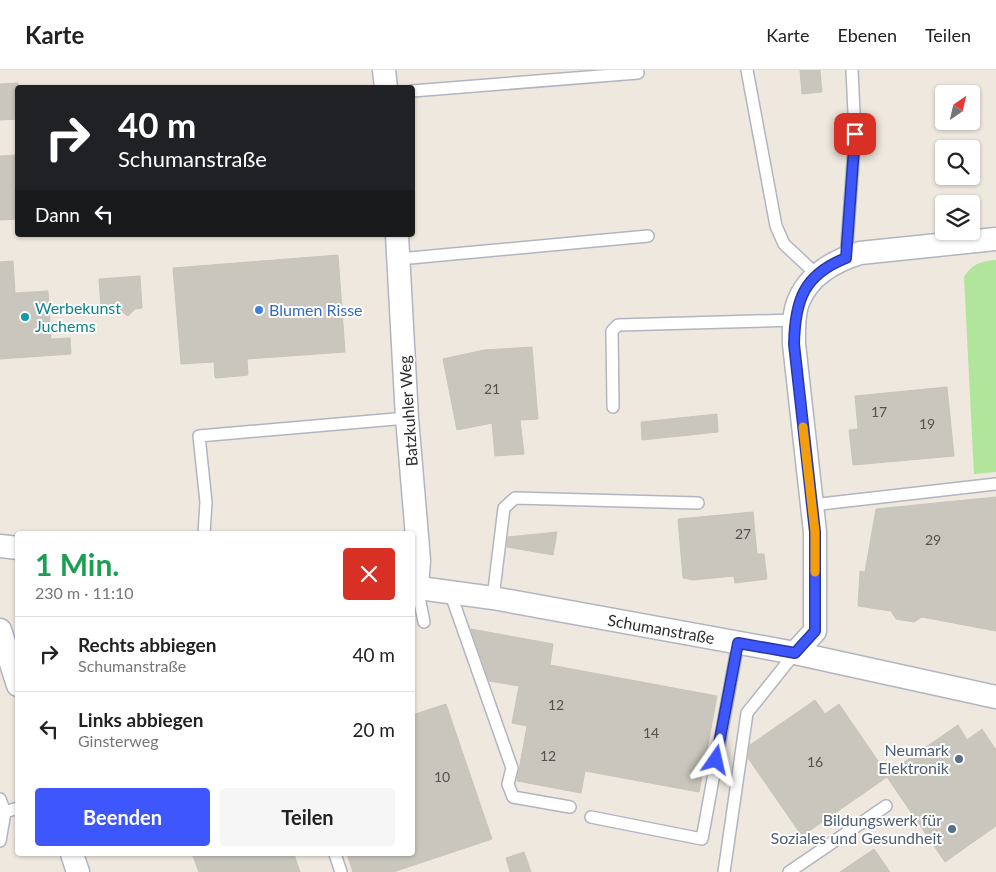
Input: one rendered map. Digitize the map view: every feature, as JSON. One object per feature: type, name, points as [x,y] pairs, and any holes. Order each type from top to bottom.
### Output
[{"type":"street","points":[[384,70],[386,85]]},
{"type":"street","name":"Batzkuhler Weg","points":[[397,237],[407,418],[419,560],[415,587]]},
{"type":"street","points":[[795,653],[815,631],[815,532],[794,344],[795,320],[799,301],[817,275],[826,267],[846,258],[866,253],[996,239]]},
{"type":"street","points":[[0,546],[15,548]]},
{"type":"street","name":"Schumanstraße","points":[[415,587],[493,598],[795,653],[996,697]]},
{"type":"street","points":[[0,630],[15,674]]},
{"type":"street","points":[[73,856],[78,872]]},
{"type":"lane","points":[[747,70],[776,226],[784,244],[817,275]]},
{"type":"lane","points":[[846,258],[855,134],[852,70]]},
{"type":"lane","points":[[415,91],[638,73]]},
{"type":"lane","points":[[399,259],[648,236]]},
{"type":"lane","points":[[613,407],[612,331],[618,325],[795,320]]},
{"type":"lane","points":[[204,531],[206,502],[199,436],[407,418]]},
{"type":"lane","points":[[812,505],[996,484]]},
{"type":"lane","points":[[493,598],[504,508],[515,498],[698,503]]},
{"type":"lane","points":[[415,587],[424,622]]},
{"type":"lane","points":[[450,592],[512,768],[508,784],[513,797],[570,807]]},
{"type":"lane","points":[[590,817],[702,839],[738,643]]},
{"type":"lane","points":[[724,872],[747,713],[795,653]]},
{"type":"lane","points":[[0,799],[5,812],[0,840]]},
{"type":"lane","points":[[789,872],[886,806]]},
{"type":"lane","points":[[5,812],[15,809]]},
{"type":"lane","points":[[336,856],[341,872]]},
{"type":"green space","points":[[996,260],[996,472],[974,474],[964,277],[977,264]]},
{"type":"building","points":[[800,70],[820,70],[822,92],[802,94]]},
{"type":"building","points":[[18,83],[18,85],[15,85],[15,119],[0,120],[0,84]]},
{"type":"building","points":[[15,155],[15,219],[0,220],[0,156]]},
{"type":"building","name":"Blumen Risse","points":[[338,255],[345,352],[247,359],[248,375],[215,378],[214,362],[181,364],[173,268]]},
{"type":"building","name":"Werbekunst Juchems","points":[[13,261],[15,293],[48,291],[51,339],[70,338],[71,354],[0,359],[0,262]]},
{"type":"building","points":[[140,276],[142,308],[135,309],[128,316],[119,310],[107,311],[107,307],[101,308],[99,279]]},
{"type":"building","points":[[532,347],[538,419],[520,420],[524,454],[495,456],[492,423],[457,430],[443,359],[484,350]]},
{"type":"building","points":[[947,387],[954,456],[853,465],[849,430],[858,429],[855,396]]},
{"type":"building","points":[[717,414],[718,432],[642,440],[641,422]]},
{"type":"building","points":[[996,497],[996,631],[922,617],[914,622],[896,619],[891,611],[858,606],[860,571],[865,572],[876,509]]},
{"type":"building","points":[[753,512],[757,554],[764,554],[767,579],[735,583],[734,576],[693,580],[683,578],[678,519]]},
{"type":"building","points":[[557,532],[553,555],[507,547],[508,537]]},
{"type":"building","points":[[471,629],[553,644],[550,665],[717,696],[699,792],[585,771],[581,793],[517,781],[527,726],[512,723],[519,686],[489,681]]},
{"type":"building","points":[[815,700],[825,714],[839,704],[887,774],[958,725],[967,740],[982,729],[996,750],[996,826],[945,862],[887,777],[802,836],[748,758],[750,745]]},
{"type":"building","points":[[446,704],[492,839],[393,872],[353,872],[348,856],[415,856],[415,714]]},
{"type":"building","points":[[874,849],[890,872],[840,872]]},
{"type":"building","points":[[524,852],[531,872],[510,872],[506,858]]},
{"type":"building","points":[[193,856],[295,856],[300,872],[199,872]]},
{"type":"slow traffic","points":[[803,427],[815,532],[815,572]]},
{"type":"place","name":"Blumen Risse","points":[[259,310]]},
{"type":"place","name":"Werbekunst Juchems","points":[[25,317]]},
{"type":"place","name":"Neumark Elektronik","points":[[959,759]]},
{"type":"place","name":"Bildungswerk für Soziales und Gesundheit","points":[[952,829]]},
{"type":"route","points":[[716,760],[738,643],[795,653],[815,631],[815,532],[794,344],[795,320],[799,301],[817,275],[826,267],[846,258],[855,134]]}]
